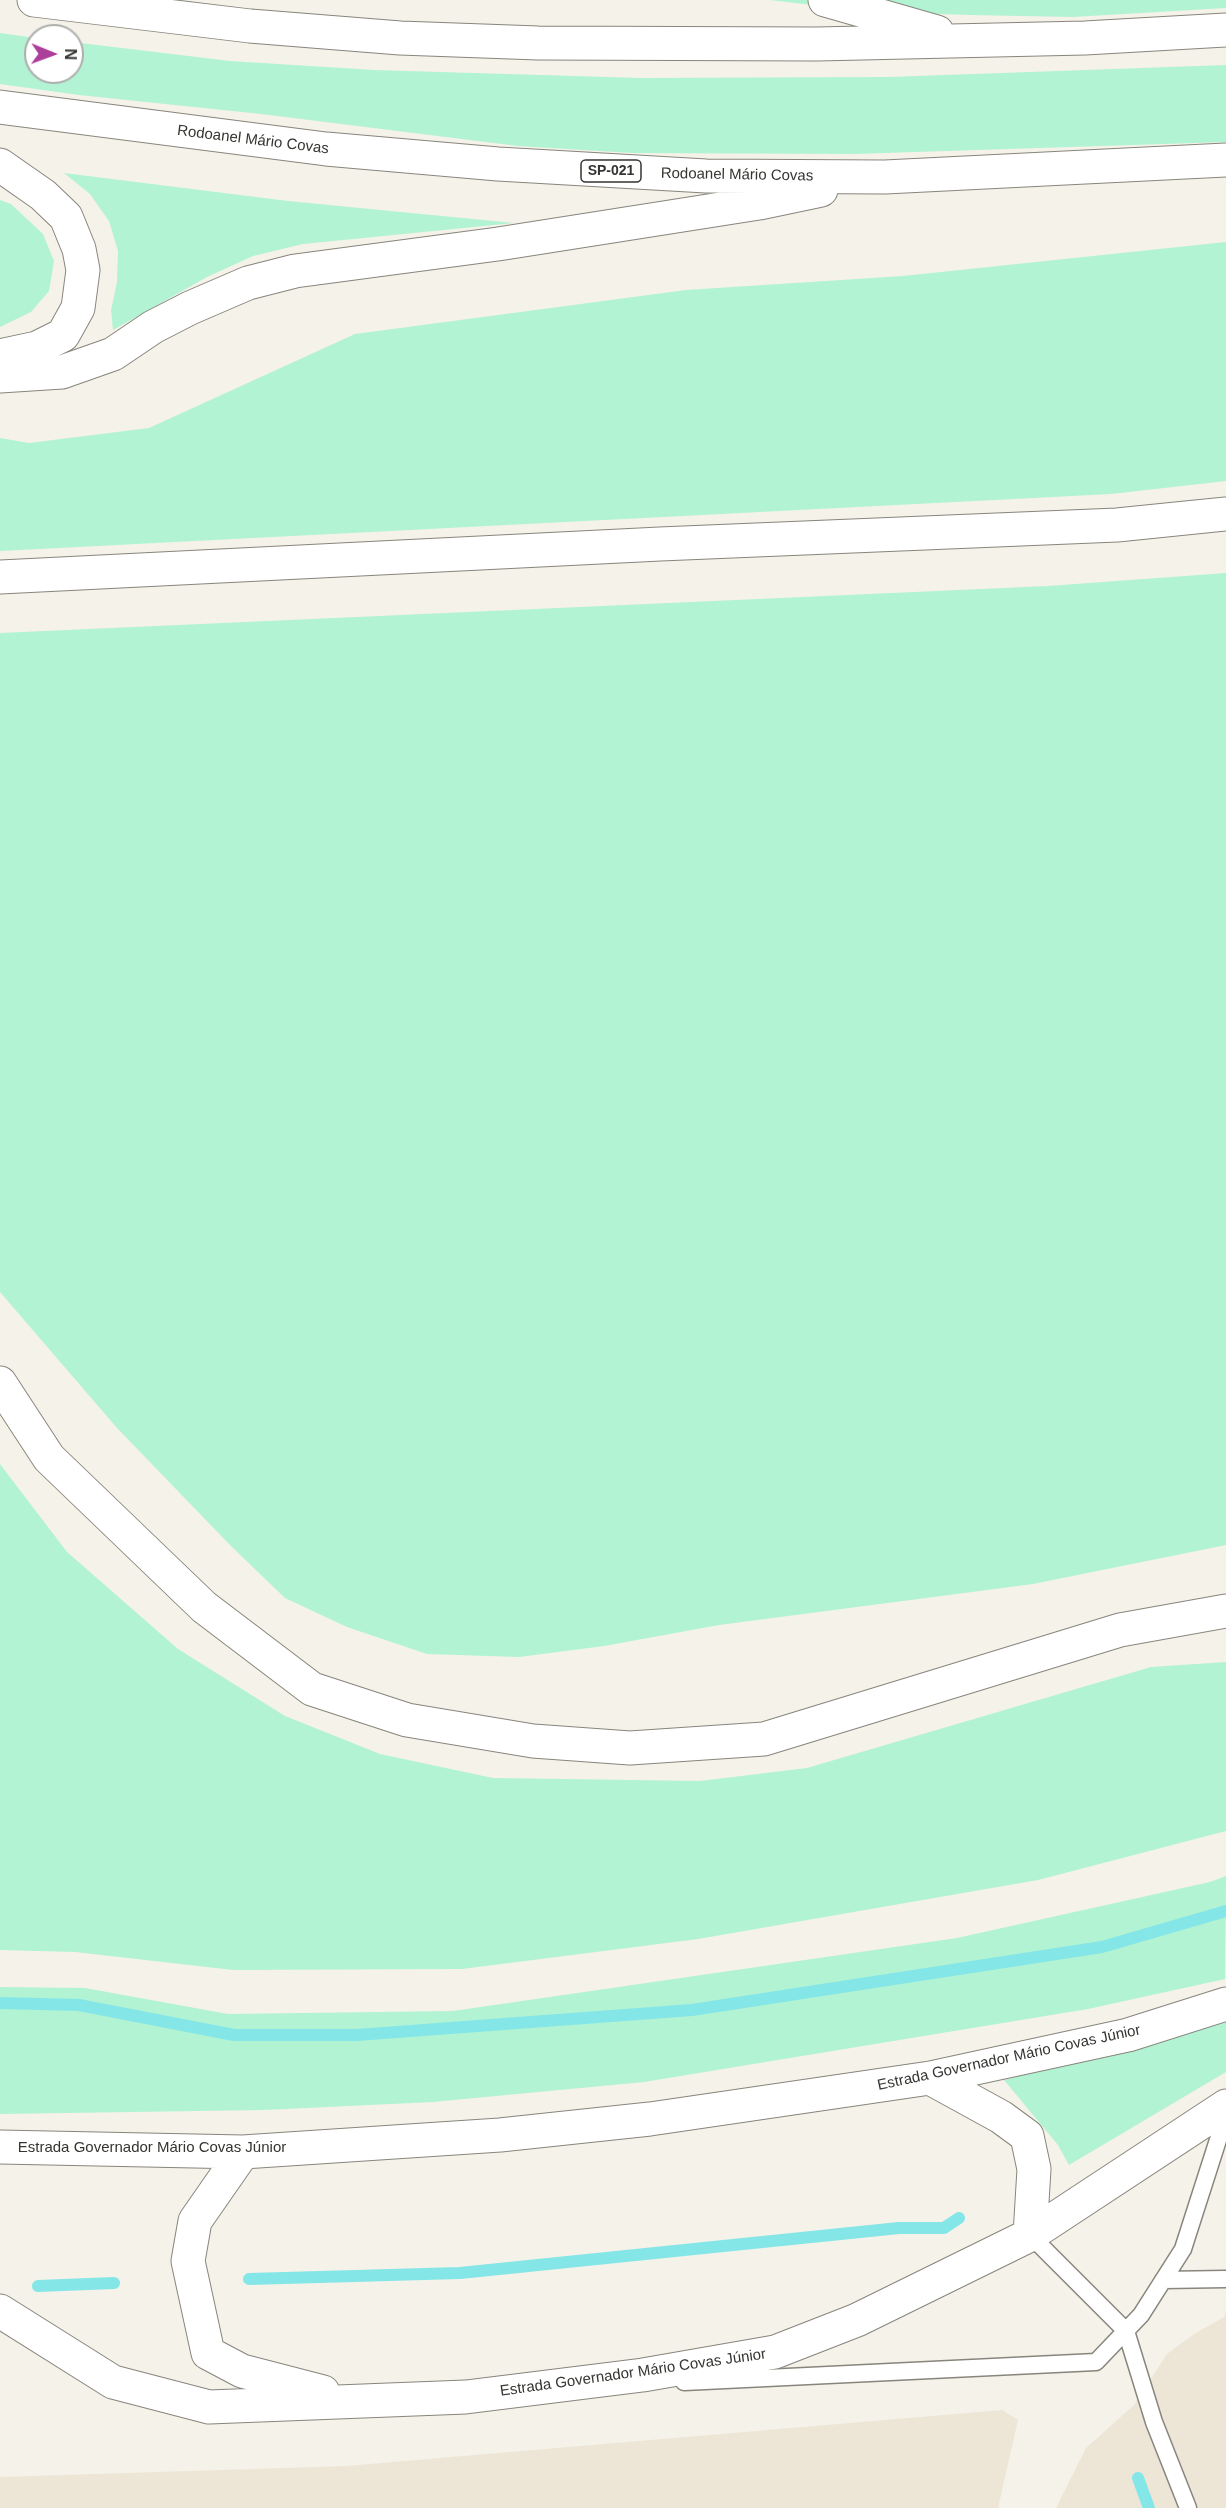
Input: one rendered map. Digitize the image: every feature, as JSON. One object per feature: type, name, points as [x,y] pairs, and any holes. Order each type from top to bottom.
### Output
[{"type":"main road","points":[[34,0],[250,26],[400,38],[697,46],[1085,38],[1226,30]]},
{"type":"main road","points":[[825,0],[968,40]]},
{"type":"main road","name":"Rodoanel Mário Covas","points":[[0,107],[326,148],[498,164],[706,176],[885,177],[1226,160]]},
{"type":"main road","points":[[0,165],[43,195],[66,217],[79,249],[83,270],[78,308],[63,335],[37,348],[0,356]]},
{"type":"main road","points":[[0,376],[62,372],[113,354],[153,327],[190,308],[248,283],[295,271],[759,203],[885,177]]},
{"type":"main road","points":[[0,577],[660,544],[1117,525],[1226,514]]},
{"type":"main road","points":[[0,1383],[49,1458],[204,1608],[312,1689],[407,1720],[533,1741],[630,1748],[764,1739],[1120,1630],[1226,1611]]},
{"type":"main road","name":"Estrada Governador Mário Covas Júnior","points":[[0,2147],[243,2152],[500,2135],[756,2105],[930,2078],[1128,2035],[1226,2004]]},
{"type":"main road","points":[[930,2078],[1001,2117],[1027,2136],[1034,2169],[1030,2235]]},
{"type":"main road","name":"Estrada Governador Mário Covas Júnior","points":[[0,2311],[113,2382],[209,2407],[466,2397],[643,2375],[775,2352],[856,2320],[1030,2235],[1226,2106]]},
{"type":"main road","points":[[243,2152],[195,2221],[191,2241],[188,2262],[208,2353],[242,2371],[350,2400]]},
{"type":"lane","points":[[525,2390],[1096,2362],[1141,2315],[1183,2249],[1226,2115]]},
{"type":"lane","points":[[1030,2235],[1126,2331],[1154,2422],[1188,2508]]},
{"type":"lane","points":[[1163,2280],[1226,2279]]},
{"type":"shaded area","points":[[1226,2311],[1226,2508],[1056,2508],[1086,2448],[1134,2405],[1167,2354],[1194,2334],[1224,2317]]},
{"type":"shaded area","points":[[1002,2410],[1018,2420],[998,2508],[0,2508],[0,2477],[346,2466]]},
{"type":"green space","points":[[770,0],[1226,0],[1226,8],[1073,17],[872,12]]},
{"type":"green space","points":[[0,33],[24,36],[24,84],[84,84],[84,43],[230,61],[374,70],[640,78],[889,77],[1226,65],[1226,142],[853,154],[632,153],[518,146],[0,84]]},
{"type":"green space","points":[[64,173],[288,201],[514,223],[303,244],[253,256],[207,277],[113,330],[111,310],[117,282],[118,251],[109,221],[90,194]]},
{"type":"green space","points":[[0,200],[11,204],[43,234],[54,261],[49,291],[31,312],[0,327]]},
{"type":"green space","points":[[1226,242],[1226,481],[1111,494],[0,551],[0,438],[29,443],[149,428],[355,334],[686,290],[903,276]]},
{"type":"green space","points":[[1226,573],[1226,1545],[1033,1584],[719,1625],[604,1646],[519,1657],[427,1654],[347,1627],[285,1598],[231,1546],[117,1428],[0,1292],[0,633],[1048,586]]},
{"type":"green space","points":[[0,1464],[67,1552],[178,1649],[285,1716],[380,1754],[493,1778],[700,1781],[807,1768],[1151,1667],[1226,1662],[1226,1831],[1038,1880],[698,1939],[462,1969],[233,1970],[75,1952],[0,1950]]},
{"type":"green space","points":[[1226,1876],[1225,1979],[1088,2009],[644,2082],[433,2102],[264,2110],[0,2114],[0,1987],[85,1988],[228,2014],[453,2011],[957,1938],[1210,1882]]},
{"type":"green space","points":[[1226,2022],[1226,2072],[1069,2165],[1058,2145],[1004,2080]]},
{"type":"waterway","points":[[0,2003],[79,2005],[234,2035],[357,2035],[692,2010],[1102,1947],[1226,1911]]},
{"type":"waterway","points":[[249,2279],[460,2273],[899,2228],[944,2228],[959,2218]]},
{"type":"waterway","points":[[38,2286],[114,2283]]},
{"type":"waterway","points":[[1138,2478],[1149,2508]]}]
